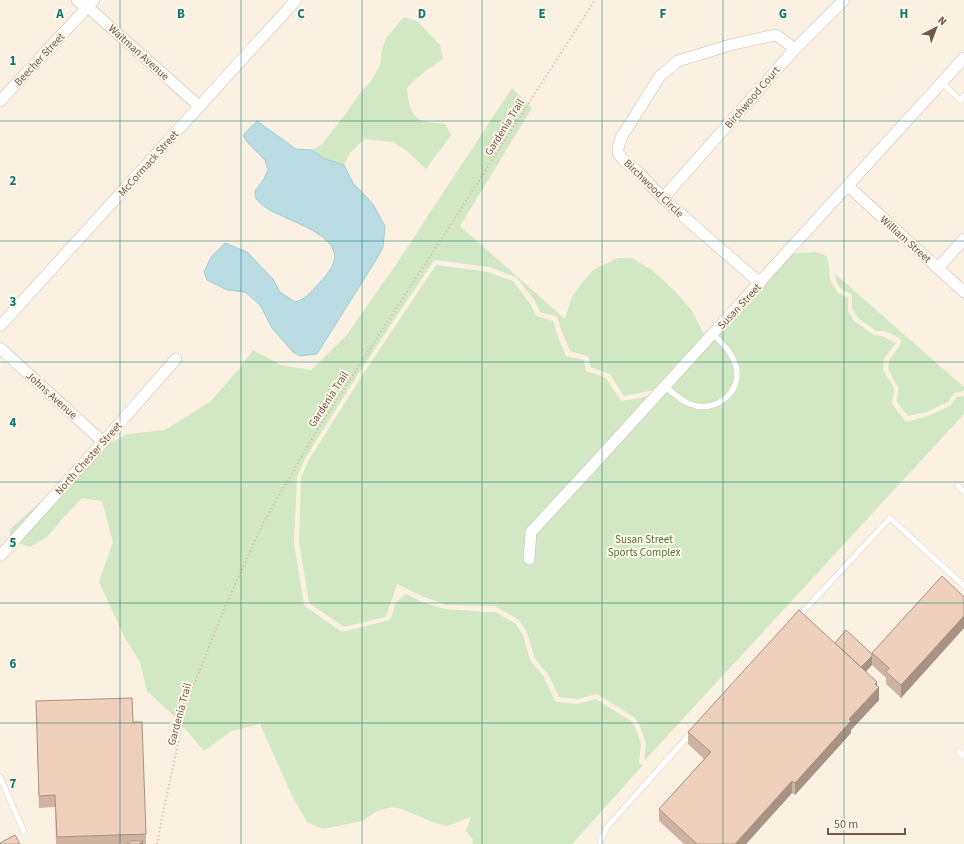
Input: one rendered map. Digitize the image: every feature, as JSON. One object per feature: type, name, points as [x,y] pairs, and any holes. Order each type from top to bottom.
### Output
[{"type":"street","name":"Waitman Avenue","points":[[77,0],[90,4],[90,9],[199,106]]},
{"type":"street","name":"McCormack Street","points":[[0,326],[296,0]]},
{"type":"street","name":"Birchwood Court","points":[[664,198],[794,49],[844,0]]},
{"type":"street","name":"Beecher Street","points":[[0,101],[90,4]]},
{"type":"street","name":"Birchwood Circle","points":[[760,282],[692,224],[636,170],[625,162],[618,153],[618,149],[621,138],[660,76],[678,62],[730,45],[775,35],[794,49]]},
{"type":"street","name":"Susan Street","points":[[529,558],[531,532],[964,58]]},
{"type":"street","name":"William Street","points":[[848,186],[964,292]]},
{"type":"street","points":[[938,268],[964,239]]},
{"type":"street","name":"Johns Avenue","points":[[0,348],[103,442]]},
{"type":"street","name":"North Chester Street","points":[[0,556],[176,359]]},
{"type":"lane","points":[[941,82],[963,100]]},
{"type":"lane","points":[[665,386],[681,400],[697,406],[712,406],[720,402],[731,393],[736,378],[736,368],[733,359],[726,348],[713,334]]},
{"type":"lane","points":[[958,486],[964,492]]},
{"type":"lane","points":[[794,622],[890,518],[964,586]]},
{"type":"lane","points":[[601,844],[600,841],[606,827],[698,725]]},
{"type":"lane","points":[[959,752],[964,756]]},
{"type":"lane","points":[[0,777],[24,832]]},
{"type":"path","name":"Gardenia Trail","points":[[157,844],[188,699],[225,607],[262,525],[316,432],[594,0]]},
{"type":"green space","points":[[404,17],[417,21],[440,45],[443,59],[407,88],[411,109],[416,117],[421,120],[445,124],[451,135],[426,169],[407,151],[393,142],[364,139],[349,154],[344,165],[325,159],[312,150],[322,144],[361,92],[372,80],[380,65],[382,50],[386,38]]},
{"type":"green space","points":[[512,88],[532,108],[460,226],[565,319],[572,297],[593,270],[618,258],[632,258],[653,271],[675,291],[692,311],[704,334],[746,291],[655,390],[624,396],[610,374],[590,367],[589,358],[587,356],[570,351],[557,317],[540,312],[535,301],[516,277],[489,267],[435,260],[356,377],[305,459],[297,477],[294,543],[304,604],[306,607],[342,632],[389,620],[396,602],[406,594],[422,602],[445,609],[495,612],[516,624],[523,635],[530,660],[544,677],[555,701],[577,704],[596,699],[631,721],[635,727],[641,744],[639,762],[643,765],[572,844],[472,844],[473,840],[466,831],[471,817],[447,826],[432,822],[402,809],[392,807],[377,811],[362,821],[323,829],[307,822],[293,798],[260,724],[232,731],[204,751],[173,715],[147,691],[140,662],[125,638],[99,582],[113,542],[102,501],[82,498],[48,536],[30,547],[13,541],[9,530],[105,446],[127,434],[165,430],[211,401],[239,369],[253,350],[281,365],[311,370],[346,336],[397,263]]},
{"type":"green space","name":"Susan Street Sports Complex","points":[[815,252],[827,256],[830,280],[838,293],[848,297],[848,311],[854,321],[874,335],[882,336],[896,343],[884,359],[883,370],[894,388],[892,404],[906,422],[928,416],[950,406],[957,397],[964,396],[964,414],[644,761],[646,743],[639,724],[634,717],[597,694],[578,699],[559,697],[548,674],[535,659],[527,632],[519,620],[495,606],[447,605],[424,597],[397,584],[386,617],[344,627],[309,603],[299,542],[301,478],[308,461],[360,379],[436,265],[488,272],[513,281],[531,305],[536,316],[553,321],[566,356],[584,360],[586,371],[606,378],[621,401],[657,395],[786,254]]},
{"type":"green space","points":[[835,274],[964,387],[964,391],[954,393],[948,402],[927,412],[908,416],[897,402],[898,387],[888,369],[889,360],[900,345],[901,340],[885,331],[876,331],[858,318],[852,309],[852,295],[840,287],[836,280]]},
{"type":"water","points":[[257,121],[296,149],[312,150],[325,159],[344,165],[353,183],[373,204],[385,226],[383,247],[317,354],[300,356],[293,352],[272,328],[260,305],[245,292],[227,290],[207,280],[204,272],[211,257],[225,243],[247,252],[273,279],[280,292],[295,302],[304,298],[313,290],[327,274],[334,261],[333,250],[327,240],[316,232],[275,213],[256,199],[255,191],[264,179],[268,170],[265,160],[247,142],[243,135]]},
{"type":"building","points":[[942,576],[964,597],[964,616],[901,685],[886,672],[889,668],[872,653]]},
{"type":"building","points":[[799,610],[877,682],[875,684],[879,687],[849,719],[851,721],[795,783],[792,781],[735,844],[697,844],[659,809],[711,752],[688,732]]},
{"type":"building","points":[[846,630],[872,654],[872,656],[861,667],[835,643]]},
{"type":"building","points":[[132,698],[133,722],[142,722],[146,834],[57,837],[55,795],[39,796],[36,701]]},
{"type":"building","points":[[15,835],[20,844],[0,844],[0,843]]},
{"type":"building","points":[[131,841],[143,841],[139,844],[127,844]]}]
